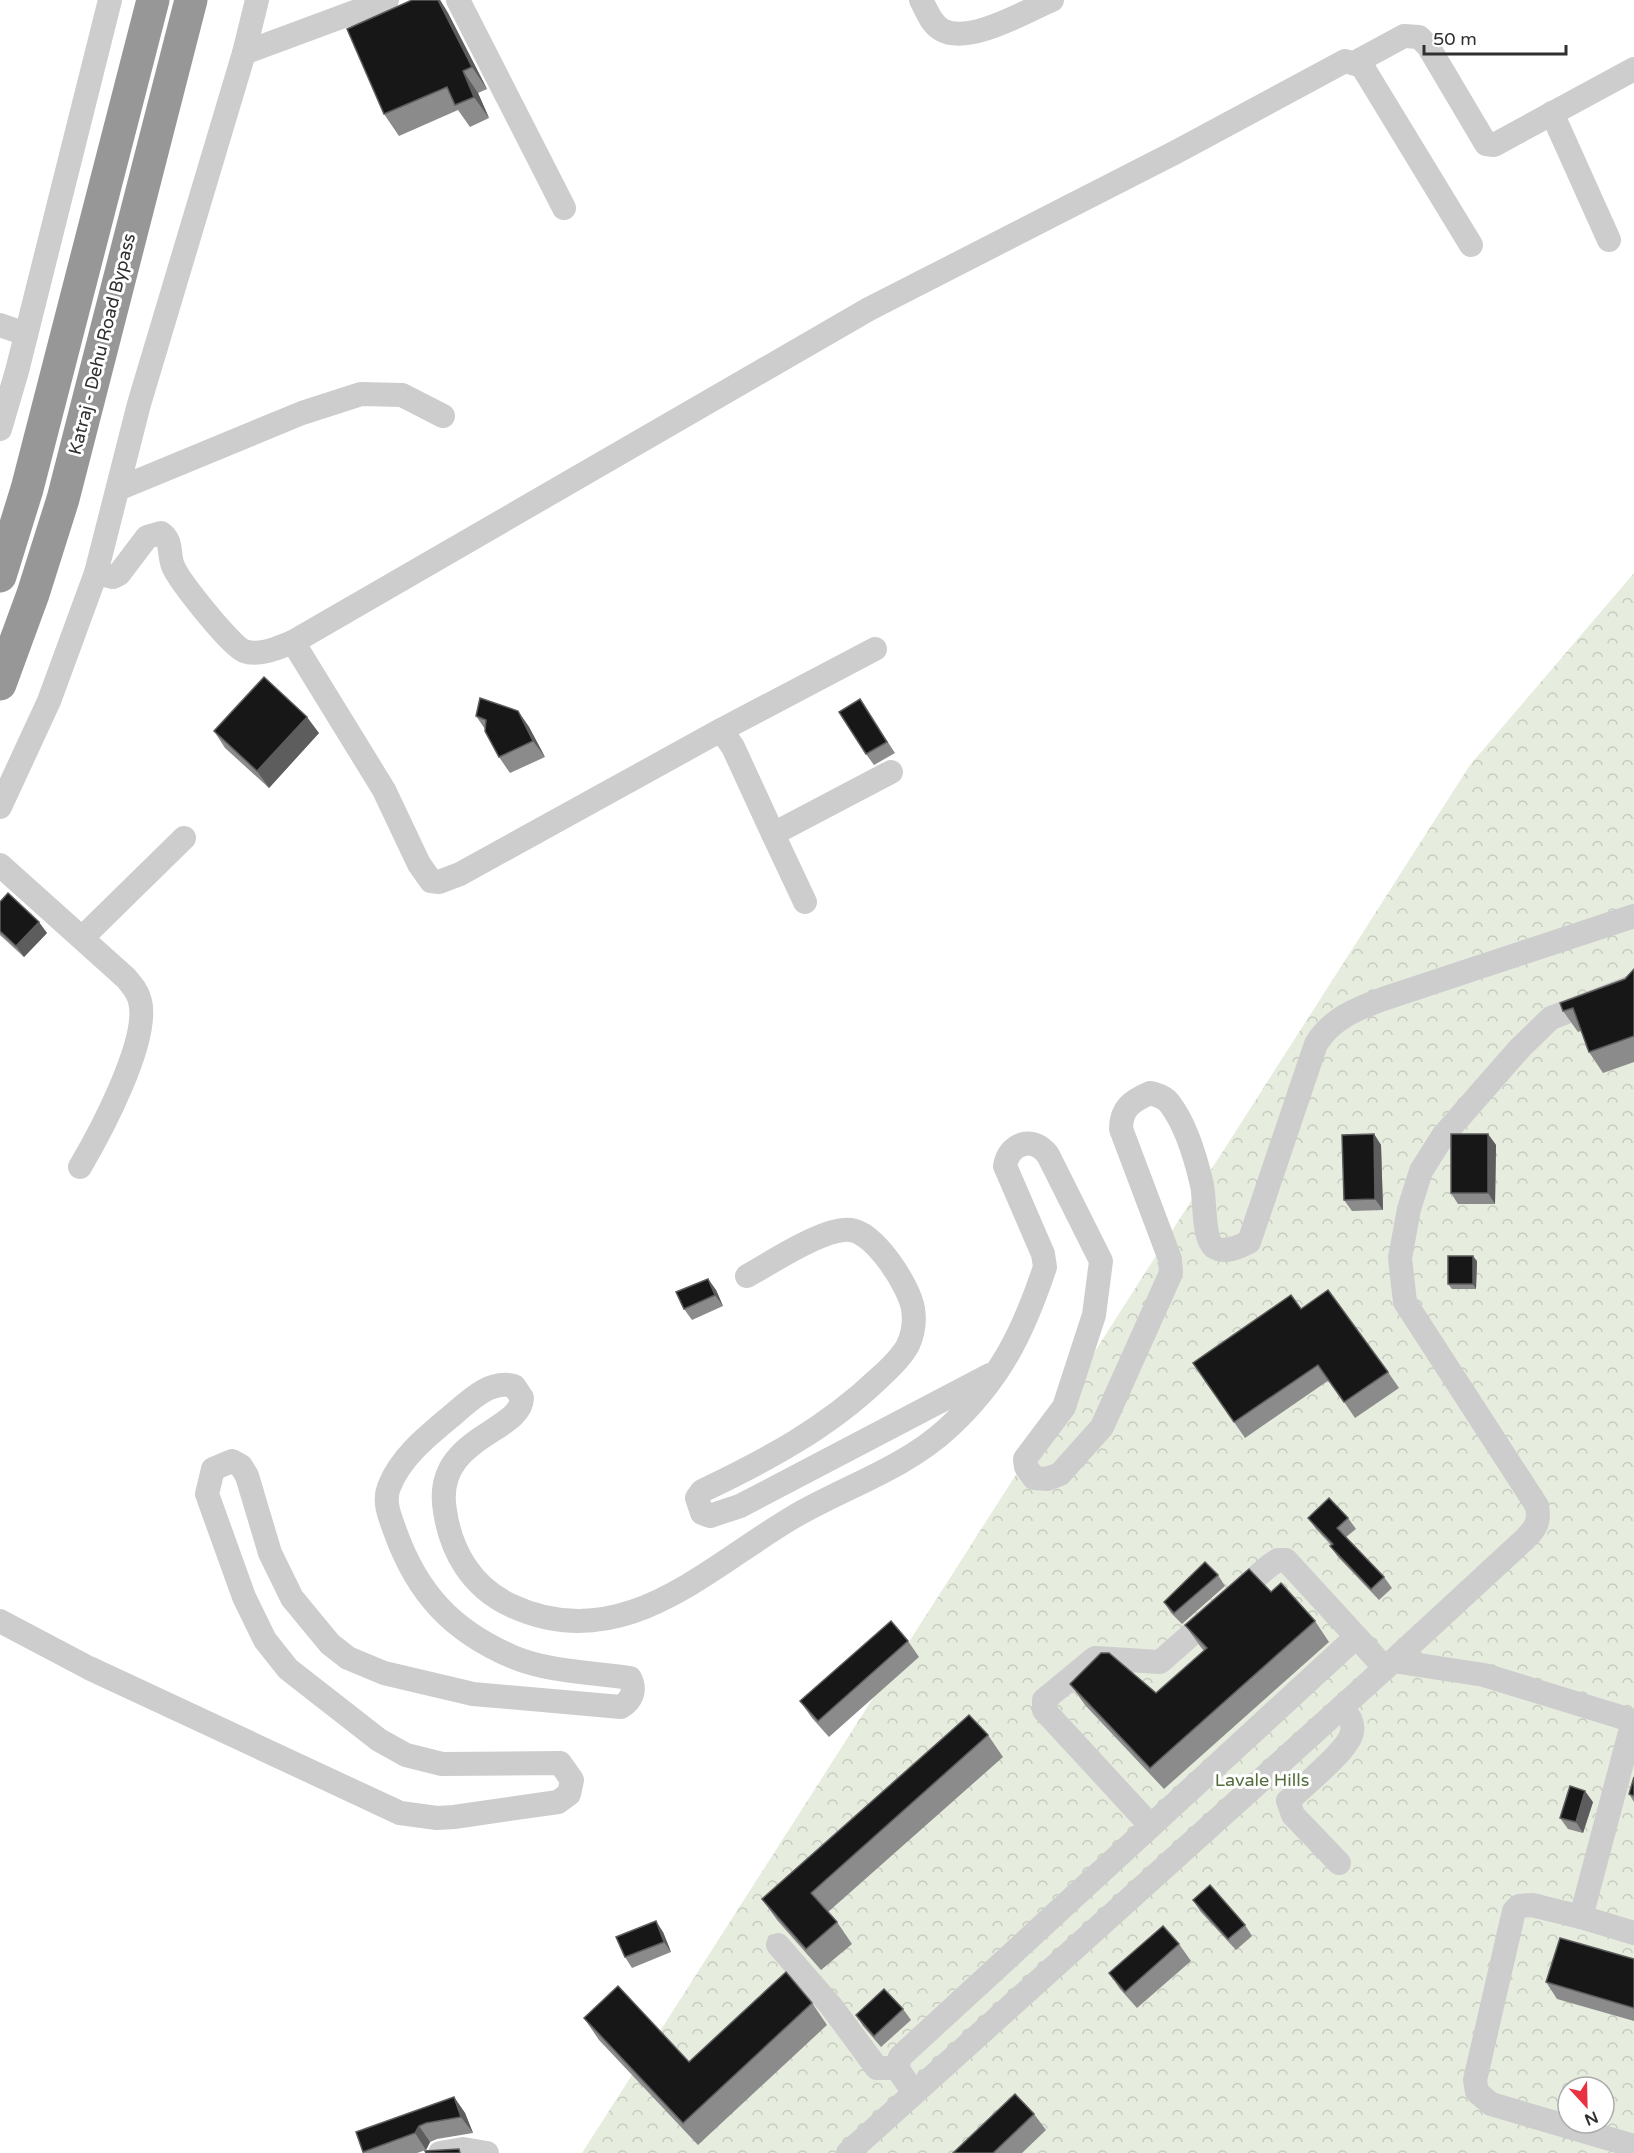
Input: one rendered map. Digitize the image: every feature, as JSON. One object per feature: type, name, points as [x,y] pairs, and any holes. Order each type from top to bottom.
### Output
[{"type":"highway","name":"Katraj - Dehu Road Bypass","points":[[0,576],[27,489],[153,0]]},
{"type":"highway","name":"Katraj - Dehu Road Bypass","points":[[0,684],[33,594],[63,499],[191,0]]},
{"type":"street","points":[[0,429],[110,0]]},
{"type":"street","points":[[0,807],[49,701],[96,573],[140,404],[244,53],[256,0]]},
{"type":"street","points":[[244,53],[387,0]]},
{"type":"street","points":[[459,0],[564,208]]},
{"type":"street","points":[[921,0],[933,22],[943,30],[955,34],[978,32],[1052,0]]},
{"type":"street","points":[[1356,62],[1404,36],[1419,37],[1428,46],[1486,144],[1494,145],[1634,69]]},
{"type":"street","points":[[96,573],[113,577],[119,574],[135,557],[147,537],[161,533],[170,544],[173,566],[230,642],[245,652],[273,650],[299,639],[869,309],[1176,152],[1345,61],[1356,62],[1362,66],[1471,245]]},
{"type":"street","points":[[1552,113],[1609,240]]},
{"type":"street","points":[[0,325],[26,334]]},
{"type":"street","points":[[118,489],[302,413],[362,394],[402,395],[443,416]]},
{"type":"street","points":[[299,639],[384,790],[419,864],[431,881],[439,882],[460,874],[721,730],[875,649]]},
{"type":"street","points":[[299,639],[370,734]]},
{"type":"street","points":[[721,730],[733,747],[805,902]]},
{"type":"street","points":[[773,834],[891,772]]},
{"type":"street","points":[[82,938],[184,838]]},
{"type":"street","points":[[0,865],[137,991],[141,1003],[138,1037],[118,1092],[98,1138],[80,1167]]},
{"type":"street","points":[[0,1621],[100,1673],[400,1813],[428,1817],[454,1817],[558,1802],[568,1794],[573,1780],[560,1763],[442,1764],[414,1758],[379,1740],[288,1669],[265,1640],[244,1597],[207,1494],[213,1468],[232,1461],[241,1466],[250,1485],[270,1553],[292,1598],[330,1644],[348,1658],[384,1673],[473,1694],[621,1707],[629,1702],[632,1694],[630,1678],[538,1666],[512,1656],[449,1618],[434,1605],[421,1586],[402,1549],[386,1500],[388,1489],[400,1466],[465,1404],[495,1384],[502,1383],[514,1386],[519,1391],[522,1406],[517,1414],[473,1442],[458,1458],[450,1471],[443,1498],[448,1526],[462,1564],[488,1592],[528,1612],[563,1620],[587,1621],[640,1611],[667,1599],[692,1586],[795,1516],[923,1449],[972,1404],[998,1372],[1017,1342],[1045,1267],[1043,1254],[1005,1166],[1010,1152],[1020,1143],[1029,1143],[1044,1149],[1101,1262],[1094,1315],[1064,1407],[1025,1459],[1026,1467],[1034,1478],[1047,1479],[1060,1474],[1101,1427],[1170,1282],[1170,1259],[1121,1129],[1121,1119],[1130,1103],[1150,1093],[1170,1102],[1187,1137],[1202,1185],[1208,1239],[1214,1247],[1222,1249],[1240,1247],[1249,1242],[1316,1044],[1328,1028],[1356,1009],[1383,999],[1634,916]]},
{"type":"street","points":[[848,2153],[1389,1665],[1537,1526],[1539,1516],[1537,1506],[1405,1302],[1400,1258],[1409,1209],[1421,1171],[1443,1136],[1479,1093],[1551,1018],[1634,986]]},
{"type":"street","points":[[747,1276],[822,1237],[840,1231],[856,1232],[878,1246],[899,1278],[913,1307],[914,1325],[908,1346],[849,1407],[796,1442],[702,1491],[697,1498],[702,1513],[710,1516],[740,1506],[998,1372]]},
{"type":"street","points":[[1151,1827],[1045,1714],[1044,1700],[1095,1658],[1160,1662],[1278,1560],[1287,1560],[1356,1637],[1389,1665],[1484,1675],[1634,1721],[1581,1917]]},
{"type":"street","points":[[914,2093],[897,2068],[900,2057],[1356,1637]]},
{"type":"street","points":[[1340,1863],[1293,1815],[1288,1801],[1344,1750],[1352,1733],[1352,1721],[1342,1707]]},
{"type":"street","points":[[1634,1933],[1532,1905],[1519,1906],[1514,1911],[1475,2080],[1477,2092],[1491,2104],[1634,2146]]},
{"type":"street","points":[[778,1945],[831,2006],[877,2068],[897,2068]]},
{"type":"street","points":[[440,2153],[463,2149],[487,2153]]},
{"type":"green space","name":"Lavale Hills","points":[[1634,573],[1634,2153],[582,2153],[1470,765]]},
{"type":"building","points":[[412,0],[438,0],[472,67],[463,71],[474,97],[455,105],[447,87],[384,114],[347,29]]},
{"type":"building","points":[[264,677],[307,717],[257,771],[214,731]]},
{"type":"building","points":[[480,698],[518,711],[533,741],[499,757],[485,731],[486,720],[476,716]]},
{"type":"building","points":[[860,699],[887,742],[866,754],[839,712]]},
{"type":"building","points":[[8,893],[39,922],[16,946],[0,931],[0,902]]},
{"type":"building","points":[[1634,969],[1634,1036],[1589,1052],[1573,1008],[1563,1011],[1560,1003],[1625,979]]},
{"type":"building","points":[[1374,1134],[1375,1199],[1344,1200],[1342,1135]]},
{"type":"building","points":[[1451,1134],[1488,1134],[1488,1193],[1451,1193]]},
{"type":"building","points":[[1448,1256],[1473,1256],[1473,1284],[1448,1284]]},
{"type":"building","points":[[708,1279],[715,1295],[684,1309],[676,1292]]},
{"type":"building","points":[[1328,1290],[1388,1372],[1344,1402],[1318,1365],[1234,1422],[1193,1363],[1291,1295],[1301,1309]]},
{"type":"building","points":[[1329,1498],[1348,1518],[1337,1528],[1384,1577],[1371,1589],[1330,1546],[1333,1544],[1308,1518]]},
{"type":"building","points":[[1205,1562],[1218,1575],[1174,1613],[1164,1602]]},
{"type":"building","points":[[1249,1569],[1271,1592],[1281,1583],[1315,1621],[1150,1768],[1070,1684],[1101,1653],[1109,1653],[1156,1693],[1207,1648],[1185,1625]]},
{"type":"building","points":[[891,1621],[908,1641],[818,1721],[800,1701]]},
{"type":"building","points":[[969,1715],[988,1735],[811,1893],[837,1922],[806,1949],[762,1899]]},
{"type":"building","points":[[1634,1777],[1634,1796],[1629,1794]]},
{"type":"building","points":[[1570,1786],[1585,1791],[1576,1822],[1560,1818]]},
{"type":"building","points":[[1210,1885],[1245,1925],[1228,1939],[1193,1900]]},
{"type":"building","points":[[656,1921],[664,1942],[625,1957],[616,1937]]},
{"type":"building","points":[[1163,1926],[1179,1944],[1125,1992],[1109,1973]]},
{"type":"building","points":[[1560,1938],[1634,1959],[1634,2008],[1546,1982]]},
{"type":"building","points":[[786,1972],[812,2003],[683,2123],[584,2018],[618,1986],[689,2062]]},
{"type":"building","points":[[884,1989],[903,2009],[874,2036],[856,2015]]},
{"type":"building","points":[[1015,2094],[1034,2114],[993,2153],[953,2153]]},
{"type":"building","points":[[454,2097],[461,2117],[426,2123],[419,2126],[415,2133],[363,2152],[356,2132]]},
{"type":"building","points":[[459,2149],[460,2153],[426,2153],[425,2151]]}]
